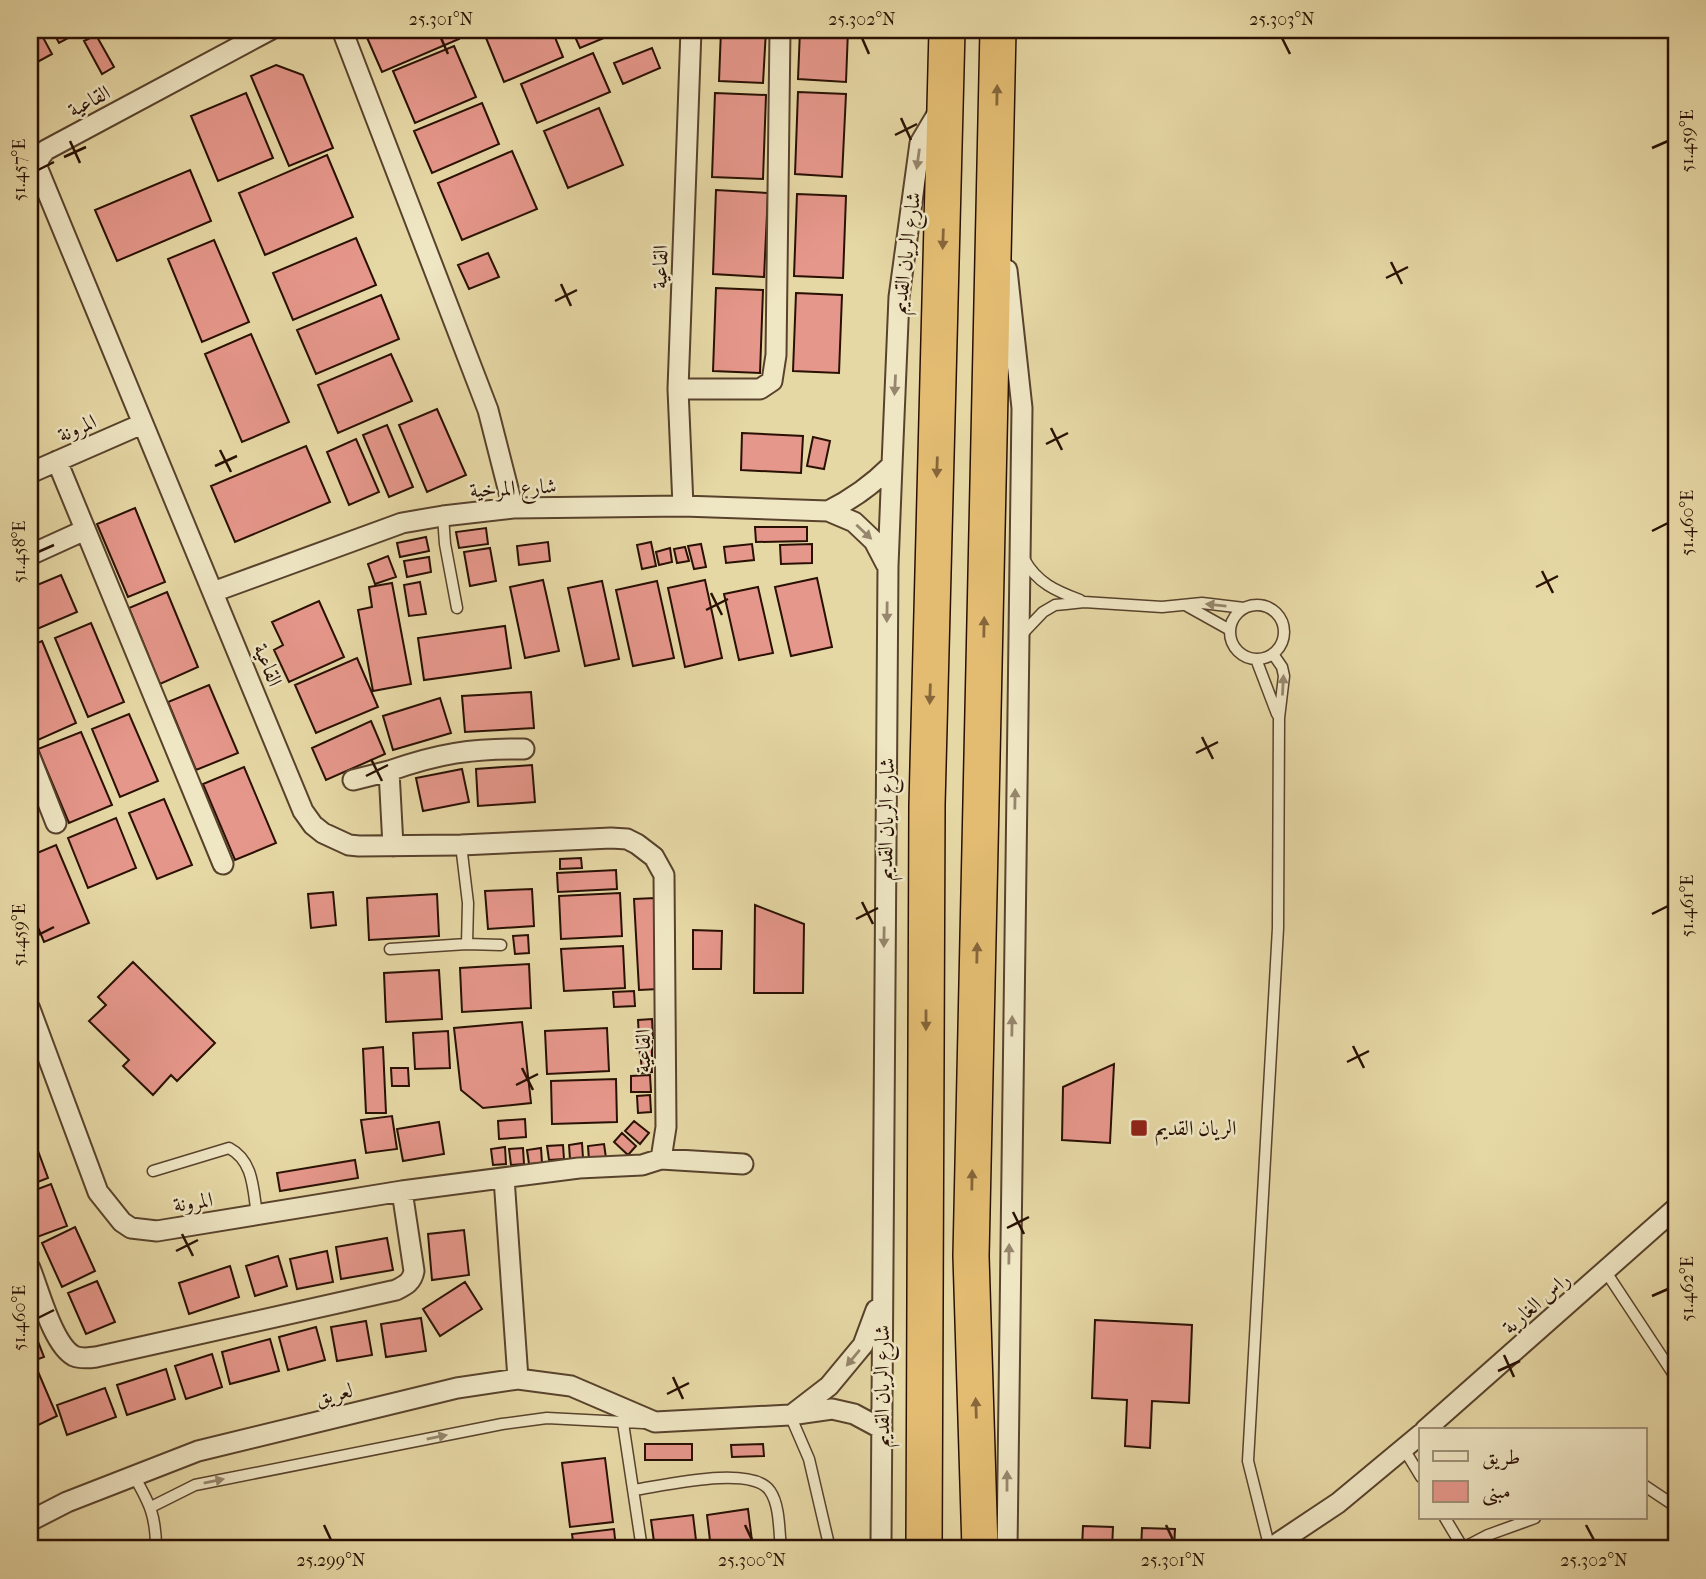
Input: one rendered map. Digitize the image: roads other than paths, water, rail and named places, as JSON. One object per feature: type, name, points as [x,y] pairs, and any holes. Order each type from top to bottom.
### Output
[{"type":"highway","name":"شارع الريان القديم","points":[[924,1549],[927,805],[947,30]]},
{"type":"highway","points":[[980,1549],[971,1256],[998,30]]},
{"type":"street","name":"القاعية","points":[[270,30],[46,149],[37,167],[303,811],[313,825],[323,833],[349,845],[461,845],[611,838],[627,839],[654,857],[664,875],[666,940],[666,1127],[661,1159]]},
{"type":"street","points":[[342,30],[488,410],[513,508]]},
{"type":"street","name":"القاعية","points":[[683,506],[678,389],[691,30]]},
{"type":"street","points":[[678,389],[760,389],[772,381],[776,355],[780,30]]},
{"type":"street","name":"شارع الريان القديم","points":[[883,1549],[881,1296],[888,566],[899,297],[920,143],[947,98]]},
{"type":"street","points":[[995,160],[1021,408],[1007,1549]]},
{"type":"street","name":"المرونة","points":[[30,473],[142,424]]},
{"type":"street","points":[[57,461],[223,864]]},
{"type":"street","points":[[828,511],[862,492],[892,465]]},
{"type":"street","name":"شارع المرخية","points":[[214,592],[402,523],[513,508],[683,506],[828,511],[854,522],[874,541],[888,566]]},
{"type":"street","points":[[30,555],[85,530]]},
{"type":"street","points":[[353,780],[444,753],[487,748],[524,749]]},
{"type":"street","points":[[30,757],[56,823]]},
{"type":"street","points":[[388,771],[393,846]]},
{"type":"street","name":"المرونة","points":[[30,1009],[98,1192],[122,1222],[131,1228],[157,1231],[402,1191],[579,1168],[642,1166],[661,1159],[743,1164]]},
{"type":"street","points":[[504,1178],[518,1379]]},
{"type":"street","points":[[30,1268],[65,1349],[75,1356],[96,1357],[396,1290],[407,1285],[413,1278],[414,1271],[402,1191]]},
{"type":"street","name":"راس الغارية","points":[[1427,1428],[1676,1208]]},
{"type":"street","points":[[790,1415],[829,1386],[863,1345],[881,1296]]},
{"type":"street","name":"لعريق","points":[[30,1521],[67,1503],[198,1451],[457,1388],[518,1379],[570,1386],[655,1422],[790,1415],[832,1409],[854,1414],[882,1429]]},
{"type":"street","points":[[1269,1549],[1338,1503],[1419,1436]]},
{"type":"lane","points":[[443,516],[445,544],[457,608]]},
{"type":"lane","points":[[1020,552],[1043,583],[1055,592],[1084,602]]},
{"type":"lane","points":[[1019,640],[1025,629],[1055,605],[1084,602],[1187,606],[1202,603],[1244,608],[1262,605],[1278,614],[1285,630],[1284,640],[1273,654],[1256,659],[1248,657],[1234,646],[1230,630],[1237,613],[1244,608]]},
{"type":"lane","points":[[1187,606],[1230,630]]},
{"type":"lane","points":[[1269,1549],[1248,1461],[1278,928],[1279,718],[1284,676],[1273,654]]},
{"type":"lane","points":[[1256,659],[1279,718]]},
{"type":"lane","points":[[461,845],[468,903],[467,944]]},
{"type":"lane","points":[[390,949],[467,944],[501,945]]},
{"type":"lane","points":[[153,1171],[229,1148],[239,1153],[250,1171],[257,1215]]},
{"type":"lane","points":[[1606,1272],[1676,1378]]},
{"type":"lane","points":[[790,1415],[809,1459],[830,1549]]},
{"type":"lane","name":"لعريق","points":[[151,1507],[195,1485],[502,1424],[547,1418],[624,1423],[655,1422]]},
{"type":"lane","points":[[624,1423],[642,1549]]},
{"type":"lane","points":[[1404,1449],[1419,1474]]},
{"type":"lane","points":[[134,1476],[151,1507],[156,1531],[156,1549]]},
{"type":"lane","points":[[634,1490],[709,1479],[739,1478],[764,1485],[774,1499],[781,1549]]},
{"type":"lane","points":[[1646,1487],[1672,1504],[1676,1513]]},
{"type":"lane","points":[[1446,1520],[1463,1549],[1488,1535],[1529,1520]]},
{"type":"place","name":"الريان القديم","points":[[1139,1128]]}]
